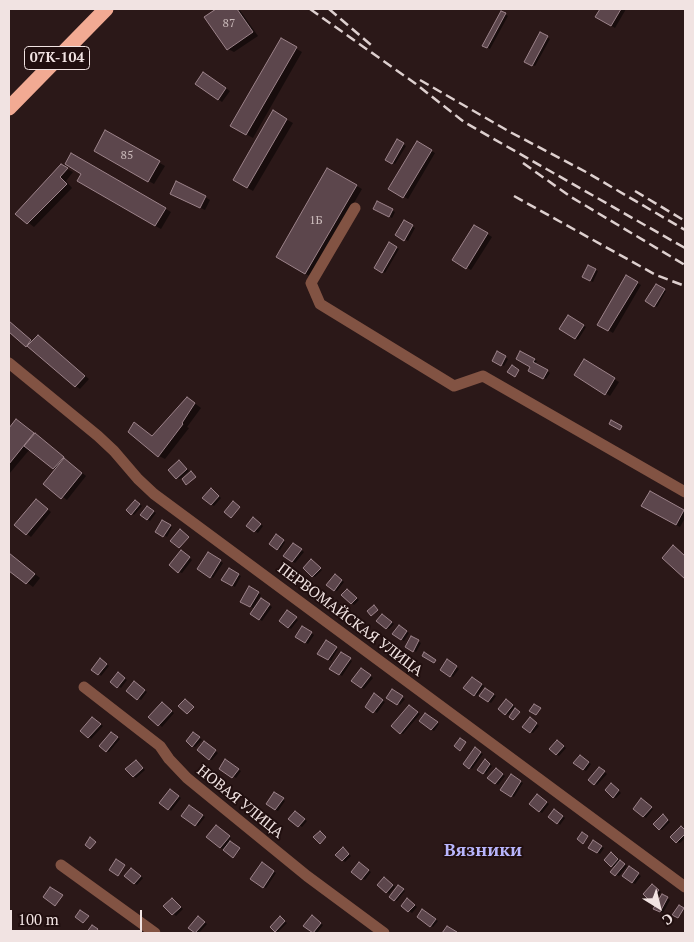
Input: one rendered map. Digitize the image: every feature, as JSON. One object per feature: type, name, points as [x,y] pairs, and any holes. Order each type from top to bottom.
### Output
[{"type":"highway","name":"07К-104","points":[[9,108],[106,9]]},
{"type":"street","points":[[355,208],[311,283],[320,304],[454,386],[483,376],[685,492]]},
{"type":"street","name":"ПЕРВОМАЙСКАЯ УЛИЦА","points":[[9,363],[98,436],[154,494],[685,887]]},
{"type":"street","name":"НОВАЯ УЛИЦА","points":[[84,687],[160,746],[169,759],[187,778],[300,870],[384,933]]},
{"type":"street","points":[[61,865],[155,933]]},
{"type":"building","points":[[216,9],[237,9],[253,32],[227,50],[204,17]]},
{"type":"building","points":[[600,9],[621,9],[611,26],[595,17]]},
{"type":"building","points":[[501,11],[506,13],[487,48],[482,46]]},
{"type":"building","points":[[540,32],[548,36],[532,66],[524,62]]},
{"type":"building","points":[[281,38],[297,47],[246,135],[230,126]]},
{"type":"building","points":[[203,72],[226,88],[218,100],[195,84]]},
{"type":"building","points":[[273,110],[287,119],[247,188],[233,180]]},
{"type":"building","points":[[105,130],[160,161],[148,182],[94,151]]},
{"type":"building","points":[[397,139],[404,143],[392,164],[385,160]]},
{"type":"building","points":[[417,141],[432,150],[403,198],[388,189]]},
{"type":"building","points":[[71,153],[166,208],[155,226],[77,181],[81,174],[65,164]]},
{"type":"building","points":[[61,164],[68,168],[60,177],[67,184],[27,224],[15,214]]},
{"type":"building","points":[[327,168],[357,185],[305,274],[276,257]]},
{"type":"building","points":[[176,181],[206,196],[200,208],[170,194]]},
{"type":"building","points":[[377,201],[393,209],[389,217],[373,209]]},
{"type":"building","points":[[404,220],[413,225],[404,241],[395,235]]},
{"type":"building","points":[[474,225],[488,233],[466,269],[452,260]]},
{"type":"building","points":[[389,242],[397,247],[382,273],[374,268]]},
{"type":"building","points":[[588,265],[596,269],[590,281],[582,277]]},
{"type":"building","points":[[626,275],[638,282],[608,331],[597,325]]},
{"type":"building","points":[[656,284],[665,289],[654,307],[645,301]]},
{"type":"building","points":[[568,315],[584,325],[575,339],[559,329]]},
{"type":"building","points":[[9,321],[31,340],[26,347],[9,332]]},
{"type":"building","points":[[38,335],[85,376],[75,387],[27,346]]},
{"type":"building","points":[[497,351],[506,356],[501,366],[492,361]]},
{"type":"building","points":[[520,351],[535,359],[533,362],[548,370],[543,379],[528,371],[530,367],[516,359]]},
{"type":"building","points":[[584,359],[615,378],[605,395],[574,375]]},
{"type":"building","points":[[512,365],[519,370],[515,377],[507,372]]},
{"type":"building","points":[[187,397],[195,403],[183,424],[158,457],[128,432],[134,422],[152,436]]},
{"type":"building","points":[[16,419],[34,433],[9,464],[9,428]]},
{"type":"building","points":[[611,420],[622,426],[620,430],[609,424]]},
{"type":"building","points":[[35,433],[64,457],[53,469],[24,446]]},
{"type":"building","points":[[64,458],[82,473],[61,499],[43,484]]},
{"type":"building","points":[[179,460],[187,469],[176,479],[168,470]]},
{"type":"building","points":[[191,471],[196,477],[186,485],[182,479]]},
{"type":"building","points":[[211,488],[219,496],[211,505],[202,498]]},
{"type":"building","points":[[650,491],[684,510],[676,525],[641,506]]},
{"type":"building","points":[[36,499],[48,509],[26,535],[14,525]]},
{"type":"building","points":[[135,500],[140,504],[131,515],[126,510]]},
{"type":"building","points":[[233,501],[240,507],[231,518],[224,512]]},
{"type":"building","points":[[147,506],[154,511],[147,520],[140,515]]},
{"type":"building","points":[[253,517],[261,524],[254,532],[246,526]]},
{"type":"building","points":[[162,520],[171,525],[163,537],[155,532]]},
{"type":"building","points":[[180,529],[189,537],[179,548],[170,541]]},
{"type":"building","points":[[276,534],[284,540],[277,550],[269,544]]},
{"type":"building","points":[[293,543],[302,549],[292,562],[283,556]]},
{"type":"building","points":[[673,545],[685,556],[685,579],[662,558]]},
{"type":"building","points":[[181,550],[190,557],[178,573],[169,565]]},
{"type":"building","points":[[208,552],[221,560],[210,578],[197,569]]},
{"type":"building","points":[[9,553],[35,574],[26,584],[9,571]]},
{"type":"building","points":[[311,559],[321,568],[312,577],[303,568]]},
{"type":"building","points":[[229,568],[239,574],[232,586],[221,580]]},
{"type":"building","points":[[335,574],[342,580],[334,591],[326,585]]},
{"type":"building","points":[[249,586],[259,592],[250,607],[240,602]]},
{"type":"building","points":[[347,589],[357,598],[351,604],[341,595]]},
{"type":"building","points":[[261,598],[270,604],[259,620],[250,614]]},
{"type":"building","points":[[374,605],[378,610],[371,616],[367,611]]},
{"type":"building","points":[[287,610],[297,617],[288,628],[279,621]]},
{"type":"building","points":[[382,614],[392,622],[386,629],[376,621]]},
{"type":"building","points":[[399,625],[407,631],[401,640],[392,634]]},
{"type":"building","points":[[302,626],[312,632],[305,643],[295,637]]},
{"type":"building","points":[[411,636],[419,640],[413,652],[405,647]]},
{"type":"building","points":[[326,640],[337,647],[328,660],[317,654]]},
{"type":"building","points":[[341,652],[351,658],[339,675],[329,669]]},
{"type":"building","points":[[424,652],[436,660],[434,663],[422,656]]},
{"type":"building","points":[[100,658],[107,664],[98,675],[91,670]]},
{"type":"building","points":[[447,659],[457,666],[450,677],[440,670]]},
{"type":"building","points":[[361,668],[371,675],[361,688],[351,681]]},
{"type":"building","points":[[118,672],[125,678],[117,688],[110,682]]},
{"type":"building","points":[[472,677],[482,684],[474,696],[463,688]]},
{"type":"building","points":[[134,681],[145,690],[137,700],[126,691]]},
{"type":"building","points":[[485,688],[494,694],[488,702],[479,696]]},
{"type":"building","points":[[392,689],[403,696],[397,705],[386,698]]},
{"type":"building","points":[[374,693],[383,700],[373,713],[365,707]]},
{"type":"building","points":[[185,699],[194,707],[187,714],[178,706]]},
{"type":"building","points":[[506,699],[513,705],[505,715],[498,709]]},
{"type":"building","points":[[162,702],[172,711],[158,726],[148,717]]},
{"type":"building","points":[[534,704],[541,708],[536,715],[529,711]]},
{"type":"building","points":[[409,705],[418,712],[400,734],[391,726]]},
{"type":"building","points":[[515,708],[520,712],[513,720],[509,717]]},
{"type":"building","points":[[425,713],[438,722],[431,730],[419,721]]},
{"type":"building","points":[[92,717],[101,724],[88,738],[80,731]]},
{"type":"building","points":[[530,717],[537,723],[530,733],[522,727]]},
{"type":"building","points":[[111,732],[118,737],[106,752],[99,746]]},
{"type":"building","points":[[193,732],[200,737],[192,747],[186,741]]},
{"type":"building","points":[[460,738],[466,742],[460,751],[454,746]]},
{"type":"building","points":[[557,740],[564,746],[556,755],[549,749]]},
{"type":"building","points":[[204,741],[216,750],[209,760],[197,750]]},
{"type":"building","points":[[475,747],[481,752],[469,769],[463,764]]},
{"type":"building","points":[[580,755],[589,762],[583,770],[573,763]]},
{"type":"building","points":[[225,759],[239,769],[232,778],[219,769]]},
{"type":"building","points":[[485,759],[490,764],[483,774],[477,770]]},
{"type":"building","points":[[136,760],[143,768],[133,777],[125,769]]},
{"type":"building","points":[[599,767],[605,771],[594,785],[588,780]]},
{"type":"building","points":[[496,768],[503,774],[495,784],[487,778]]},
{"type":"building","points":[[511,774],[521,781],[511,797],[500,790]]},
{"type":"building","points":[[611,783],[619,790],[613,798],[605,790]]},
{"type":"building","points":[[170,789],[179,796],[168,810],[159,803]]},
{"type":"building","points":[[274,792],[284,798],[275,810],[266,804]]},
{"type":"building","points":[[537,794],[547,802],[539,812],[529,804]]},
{"type":"building","points":[[641,798],[652,807],[643,817],[633,809]]},
{"type":"building","points":[[189,805],[203,815],[195,826],[181,816]]},
{"type":"building","points":[[554,809],[563,816],[557,824],[548,817]]},
{"type":"building","points":[[295,811],[305,819],[298,827],[288,819]]},
{"type":"building","points":[[663,814],[668,820],[659,830],[653,824]]},
{"type":"building","points":[[216,825],[230,836],[220,848],[206,837]]},
{"type":"building","points":[[681,826],[685,830],[685,834],[676,843],[670,837]]},
{"type":"building","points":[[320,831],[326,837],[320,844],[313,837]]},
{"type":"building","points":[[582,832],[588,836],[583,844],[577,839]]},
{"type":"building","points":[[90,837],[96,842],[90,849],[85,845]]},
{"type":"building","points":[[593,840],[602,846],[597,853],[588,848]]},
{"type":"building","points":[[230,841],[240,848],[233,858],[223,850]]},
{"type":"building","points":[[343,847],[349,854],[342,861],[335,855]]},
{"type":"building","points":[[611,852],[618,859],[611,867],[604,860]]},
{"type":"building","points":[[116,859],[125,865],[118,876],[109,870]]},
{"type":"building","points":[[620,860],[625,864],[615,876],[610,872]]},
{"type":"building","points":[[262,862],[274,871],[263,888],[250,879]]},
{"type":"building","points":[[359,862],[369,870],[361,880],[351,872]]},
{"type":"building","points":[[629,866],[639,873],[632,883],[622,876]]},
{"type":"building","points":[[131,868],[141,876],[134,884],[124,876]]},
{"type":"building","points":[[384,877],[393,885],[386,893],[377,885]]},
{"type":"building","points":[[652,884],[659,890],[650,901],[643,894]]},
{"type":"building","points":[[398,885],[404,889],[394,901],[389,897]]},
{"type":"building","points":[[50,887],[63,895],[55,906],[43,897]]},
{"type":"building","points":[[662,894],[668,897],[660,912],[653,909]]},
{"type":"building","points":[[172,898],[181,907],[172,915],[163,906]]},
{"type":"building","points":[[407,898],[415,905],[408,912],[401,906]]},
{"type":"building","points":[[679,905],[684,908],[678,918],[672,915]]},
{"type":"building","points":[[422,909],[436,919],[430,927],[417,917]]},
{"type":"building","points":[[80,910],[89,916],[83,923],[75,917]]},
{"type":"building","points":[[312,915],[321,923],[313,933],[303,926]]},
{"type":"building","points":[[198,916],[205,922],[195,933],[188,928]]},
{"type":"building","points":[[280,916],[285,921],[275,932],[270,927]]},
{"type":"building","points":[[92,925],[98,929],[95,933],[86,933]]},
{"type":"building","points":[[447,926],[457,932],[442,933]]},
{"type":"railway","points":[[310,9],[416,84],[464,122],[685,248]]},
{"type":"railway","points":[[329,9],[371,45]]},
{"type":"railway","points":[[420,80],[510,132],[586,172],[685,230]]},
{"type":"railway","points":[[523,163],[571,197],[685,265]]},
{"type":"railway","points":[[635,191],[685,221]]},
{"type":"railway","points":[[514,196],[656,275],[685,286]]},
{"type":"district","name":"Вязники","points":[[483,851]]}]
